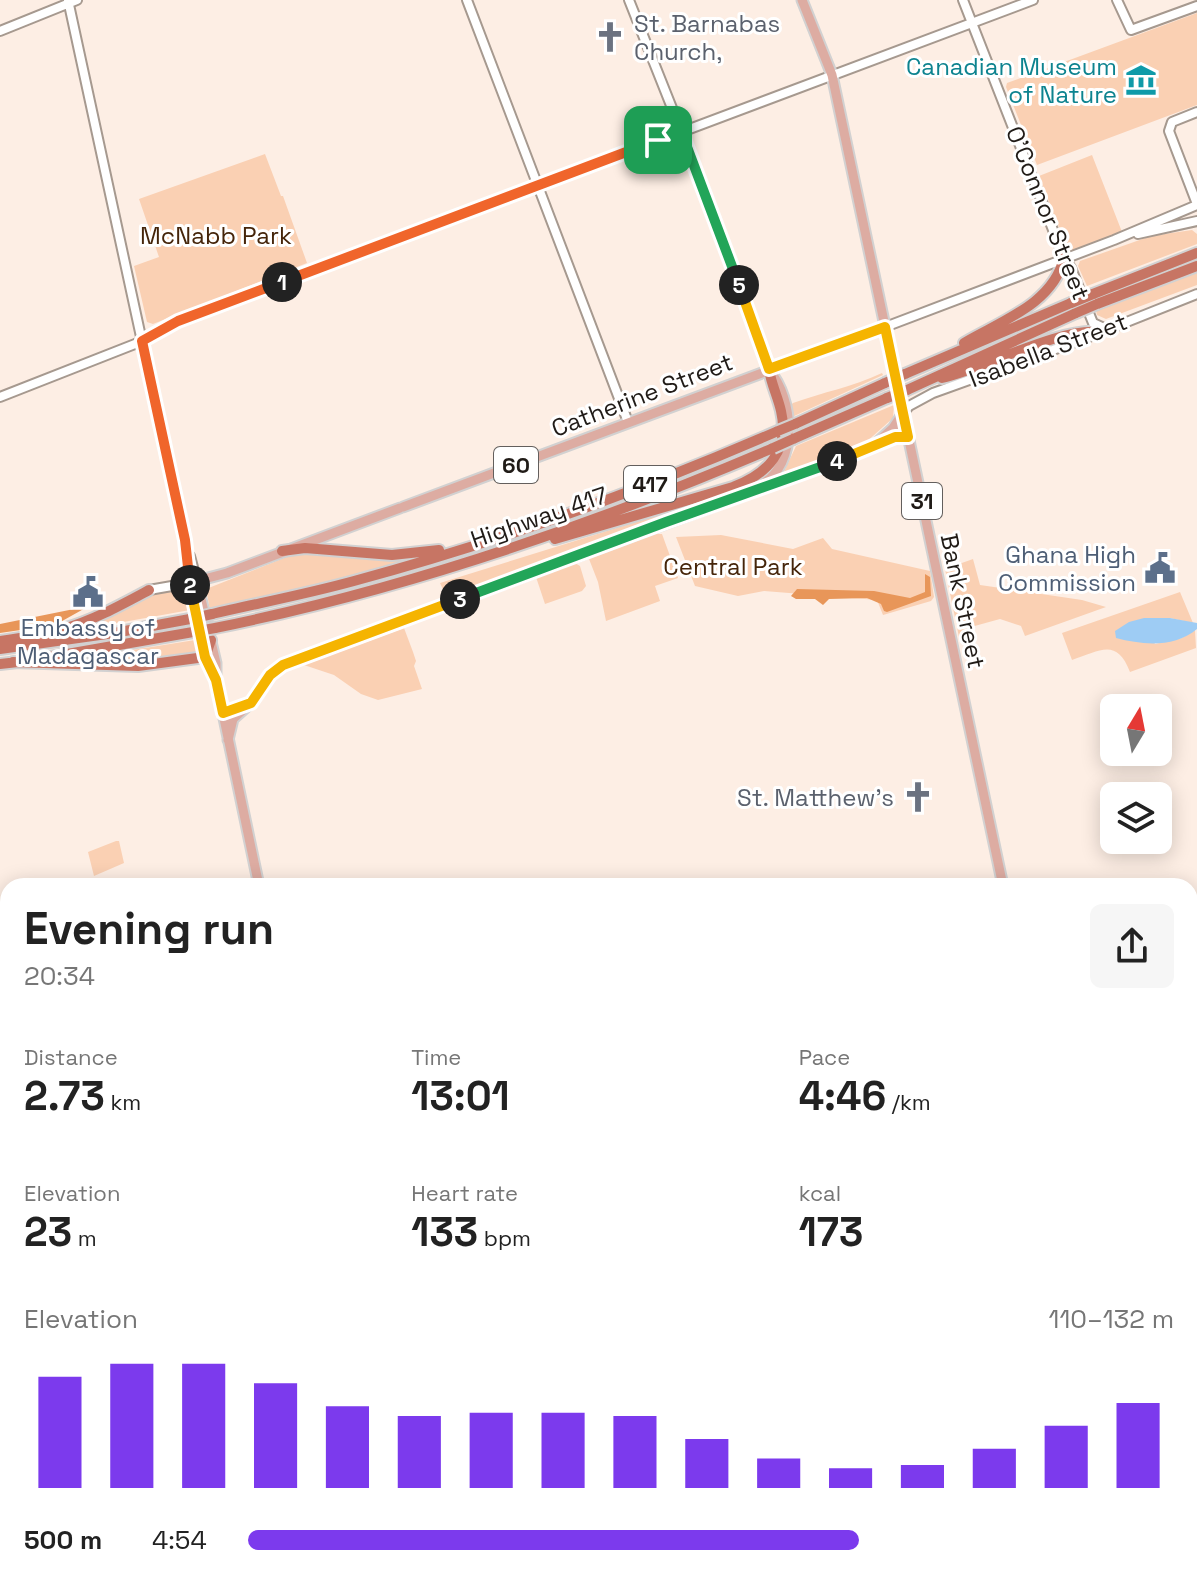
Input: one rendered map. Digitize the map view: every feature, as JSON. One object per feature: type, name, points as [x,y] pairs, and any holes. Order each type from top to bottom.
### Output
[{"type":"highway","name":"417","points":[[1095,299],[1197,253]]},
{"type":"highway","points":[[928,364],[1035,302],[1053,283],[1064,258]]},
{"type":"highway","name":"Highway 417","points":[[0,664],[270,617],[419,577],[525,544],[641,502],[773,448],[925,382],[1095,299],[1197,266]]},
{"type":"highway","name":"417","points":[[413,559],[472,546],[587,508],[795,424],[928,364],[1074,308]]},
{"type":"highway","points":[[925,382],[1054,340],[1102,330]]},
{"type":"highway","points":[[525,544],[583,532],[733,487],[759,475],[778,454],[784,432],[769,369]]},
{"type":"highway","points":[[282,551],[305,548],[413,559]]},
{"type":"highway","points":[[0,649],[190,619],[352,582],[413,559]]},
{"type":"highway","points":[[0,641],[59,631],[80,624],[149,590]]},
{"type":"highway","points":[[13,662],[138,666],[205,657],[211,640]]},
{"type":"main road","points":[[467,0],[628,422]]},
{"type":"main road","points":[[629,0],[786,409],[789,429],[779,466],[768,481],[736,497]]},
{"type":"main road","name":"Bank Street","points":[[802,0],[832,75],[1001,878]]},
{"type":"main road","name":"O'Connor Street","points":[[963,0],[1064,258],[1093,323],[1102,330]]},
{"type":"main road","points":[[0,397],[142,341],[186,318],[1033,0]]},
{"type":"main road","points":[[1117,0],[1131,30],[1197,6]]},
{"type":"main road","points":[[0,31],[71,1],[185,540],[205,657],[216,680]]},
{"type":"main road","points":[[1197,112],[1172,122],[1169,131],[1197,205]]},
{"type":"main road","name":"Catherine Street","points":[[193,582],[885,327],[1197,205]]},
{"type":"main road","points":[[1114,240],[1197,221]]},
{"type":"main road","name":"Isabella Street","points":[[903,413],[922,397],[1197,294]]},
{"type":"main road","points":[[871,448],[893,428],[903,413]]},
{"type":"main road","points":[[228,740],[233,719],[251,703],[273,672],[302,656],[766,488],[898,436],[908,437]]},
{"type":"main road","points":[[149,590],[193,582]]},
{"type":"main road","points":[[193,582],[216,663],[216,680],[257,878]]},
{"type":"main road","points":[[223,713],[251,703]]},
{"type":"green space","points":[[1197,13],[1197,105],[1037,165],[1007,83]]},
{"type":"green space","name":"McNabb Park","points":[[265,154],[307,263],[153,324],[147,322],[134,266],[159,257],[139,199]]},
{"type":"green space","points":[[1092,155],[1122,232],[1069,253],[1039,176]]},
{"type":"green space","points":[[1192,230],[1197,234],[1197,244],[1087,286],[1078,266],[1080,261],[1151,236]]},
{"type":"green space","points":[[1197,272],[1197,285],[1106,319],[1097,315],[1096,311]]},
{"type":"green space","points":[[882,373],[792,417],[790,406],[793,403]]},
{"type":"green space","points":[[894,405],[893,418],[863,445],[782,476],[796,446]]},
{"type":"green space","points":[[662,514],[664,518],[449,597],[440,583]]},
{"type":"green space","points":[[662,534],[678,578],[655,586],[660,601],[606,621],[598,582],[589,559]]},
{"type":"green space","name":"Central Park","points":[[721,535],[793,549],[823,538],[832,549],[930,571],[934,597],[931,601],[883,615],[877,600],[764,591],[738,596],[695,586],[676,537]]},
{"type":"green space","points":[[307,549],[412,555],[413,561],[210,610],[206,589]]},
{"type":"green space","points":[[973,559],[980,585],[1082,600],[1106,607],[1025,636],[1021,626],[1000,619],[971,627],[973,634],[959,637],[945,569]]},
{"type":"green space","points":[[575,563],[580,566],[586,586],[582,591],[545,604],[536,577]]},
{"type":"green space","points":[[182,590],[190,610],[68,632],[150,595]]},
{"type":"green space","points":[[1180,592],[1193,623],[1170,618],[1144,618],[1155,644],[1182,638],[1195,630],[1196,648],[1130,672],[1120,654],[1114,651],[1100,650],[1072,660],[1062,633]]},
{"type":"green space","points":[[404,628],[422,689],[378,700],[361,694],[334,675],[304,665]]},
{"type":"green space","points":[[195,640],[198,652],[146,659],[95,659],[95,656]]},
{"type":"green space","points":[[119,841],[124,863],[94,876],[88,852]]},
{"type":"shaded area","points":[[925,574],[930,577],[931,596],[887,612],[881,604],[867,598],[829,599],[823,605],[815,599],[791,596],[797,589],[874,591],[910,598],[925,592]]},
{"type":"shaded area","points":[[89,606],[55,625],[0,633],[0,624]]},
{"type":"water","points":[[1144,618],[1170,618],[1197,623],[1197,629],[1168,642],[1116,638],[1115,631],[1129,622]]},
{"type":"place","name":"St. Barnabas Church,","points":[[610,37]]},
{"type":"place","name":"Canadian Museum of Nature","points":[[1141,80]]},
{"type":"place","name":"Ghana High Commission","points":[[1160,568]]},
{"type":"place","name":"Embassy of Madagascar","points":[[88,592]]},
{"type":"place","name":"St. Matthew's","points":[[918,797]]},
{"type":"route","points":[[681,131],[769,369],[885,327],[908,437],[895,437],[766,488],[302,656],[273,672],[251,703],[223,713],[216,680],[205,657],[189,583],[185,540],[142,341],[173,323],[658,140],[681,131]]}]
